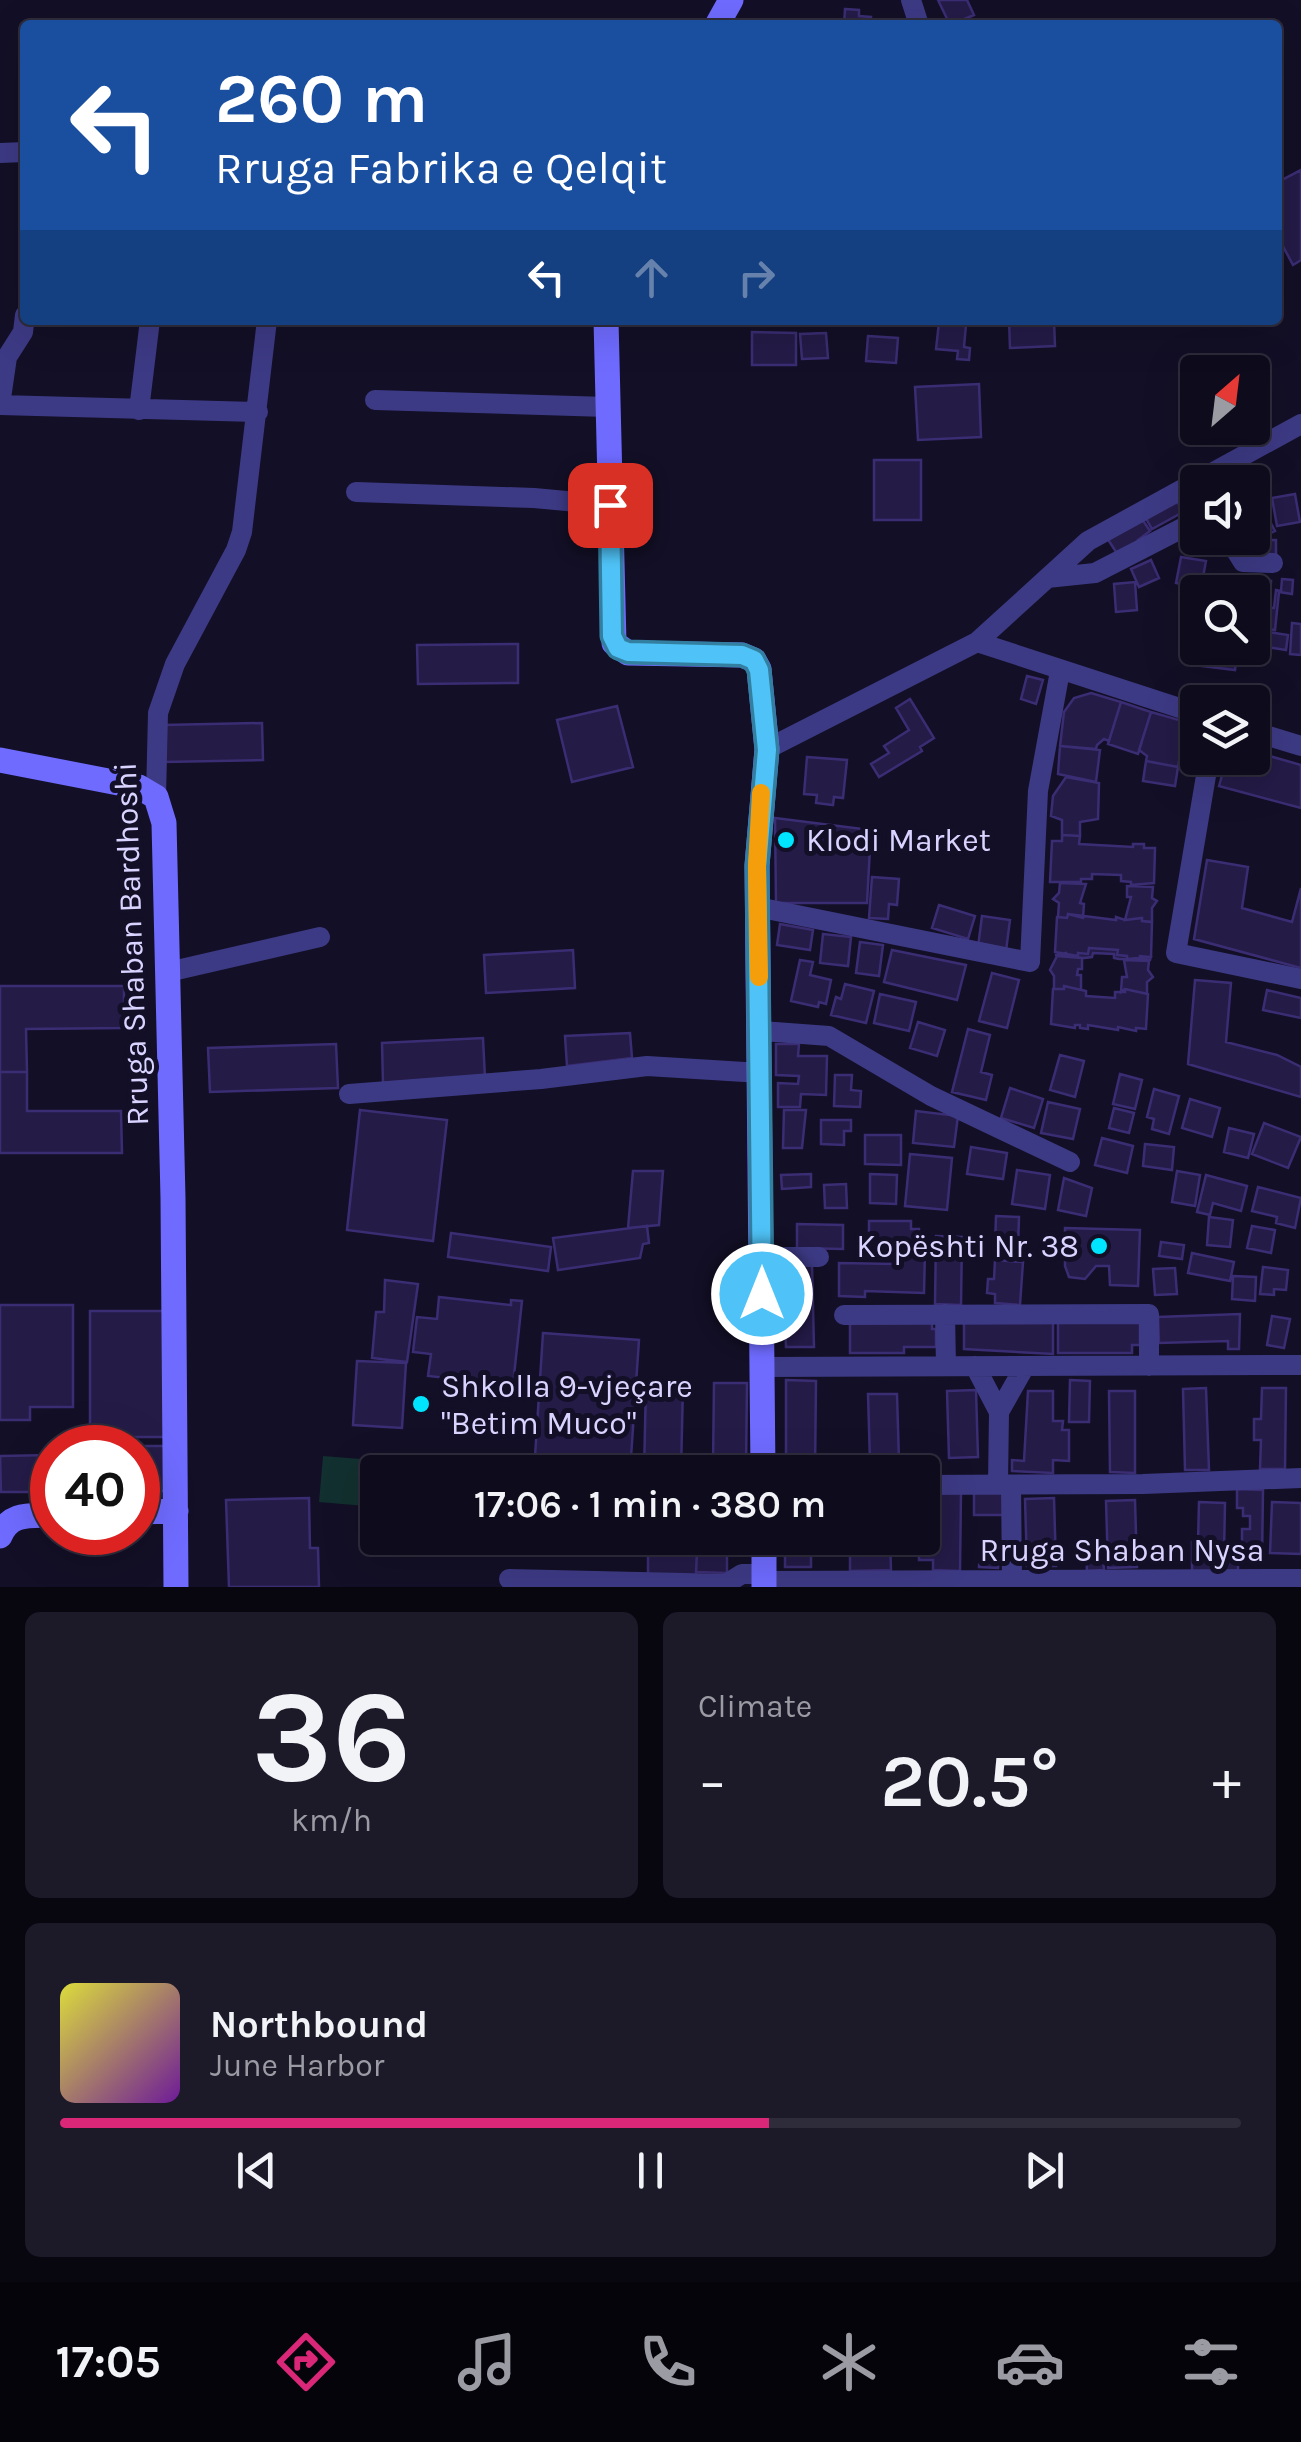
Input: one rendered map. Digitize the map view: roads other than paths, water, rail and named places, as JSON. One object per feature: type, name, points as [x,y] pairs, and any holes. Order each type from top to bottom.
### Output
[{"type":"street","points":[[24,325],[23,332],[7,345],[0,405],[258,412]]},
{"type":"street","points":[[139,410],[149,325]]},
{"type":"street","name":"Rruga Shaban Bardhoshi","points":[[176,1587],[168,972],[164,823],[156,797],[158,713],[176,664],[242,532],[266,325]]},
{"type":"street","points":[[606,325],[614,643],[628,652],[742,655],[754,660],[759,670],[767,750],[760,805],[758,907],[763,1455]]},
{"type":"street","points":[[375,400],[608,407]]},
{"type":"street","points":[[767,750],[977,642],[1088,540],[1301,424]]},
{"type":"street","points":[[356,492],[534,498],[610,505]]},
{"type":"street","points":[[1047,578],[1095,573],[1180,529]]},
{"type":"street","points":[[1239,555],[1243,562],[1272,562]]},
{"type":"street","points":[[977,642],[1180,708]]},
{"type":"street","points":[[758,907],[1030,962],[1038,791],[1060,671]]},
{"type":"street","points":[[1270,737],[1301,746]]},
{"type":"street","points":[[0,760],[112,780],[140,787],[156,797]]},
{"type":"street","points":[[1206,775],[1176,953],[1301,980]]},
{"type":"street","points":[[168,972],[320,938]]},
{"type":"street","points":[[760,1032],[829,1036],[963,1113],[1070,1162]]},
{"type":"street","points":[[348,1094],[523,1081],[647,1066],[761,1073]]},
{"type":"street","points":[[762,1256],[818,1256]]},
{"type":"street","points":[[844,1314],[1149,1314],[1149,1366]]},
{"type":"street","points":[[945,1314],[946,1366]]},
{"type":"street","points":[[762,1366],[1301,1366]]},
{"type":"street","points":[[975,1366],[1000,1412],[1012,1580]]},
{"type":"street","points":[[1000,1412],[1025,1366]]},
{"type":"street","points":[[940,1484],[1143,1484],[1301,1478]]},
{"type":"street","points":[[160,1511],[176,1510]]},
{"type":"street","points":[[0,1536],[6,1523],[30,1517]]},
{"type":"street","points":[[764,1555],[764,1581]]},
{"type":"street","name":"Rruga Shaban Nysa","points":[[508,1579],[531,1584],[726,1584],[742,1574],[764,1581],[1294,1582]]},
{"type":"place","name":"Klodi Market","points":[[786,840]]},
{"type":"place","name":"Kopështi Nr. 38","points":[[1099,1246]]},
{"type":"place","name":"Shkolla 9-vjeçare \"Betim Muco\"","points":[[421,1404]]}]
